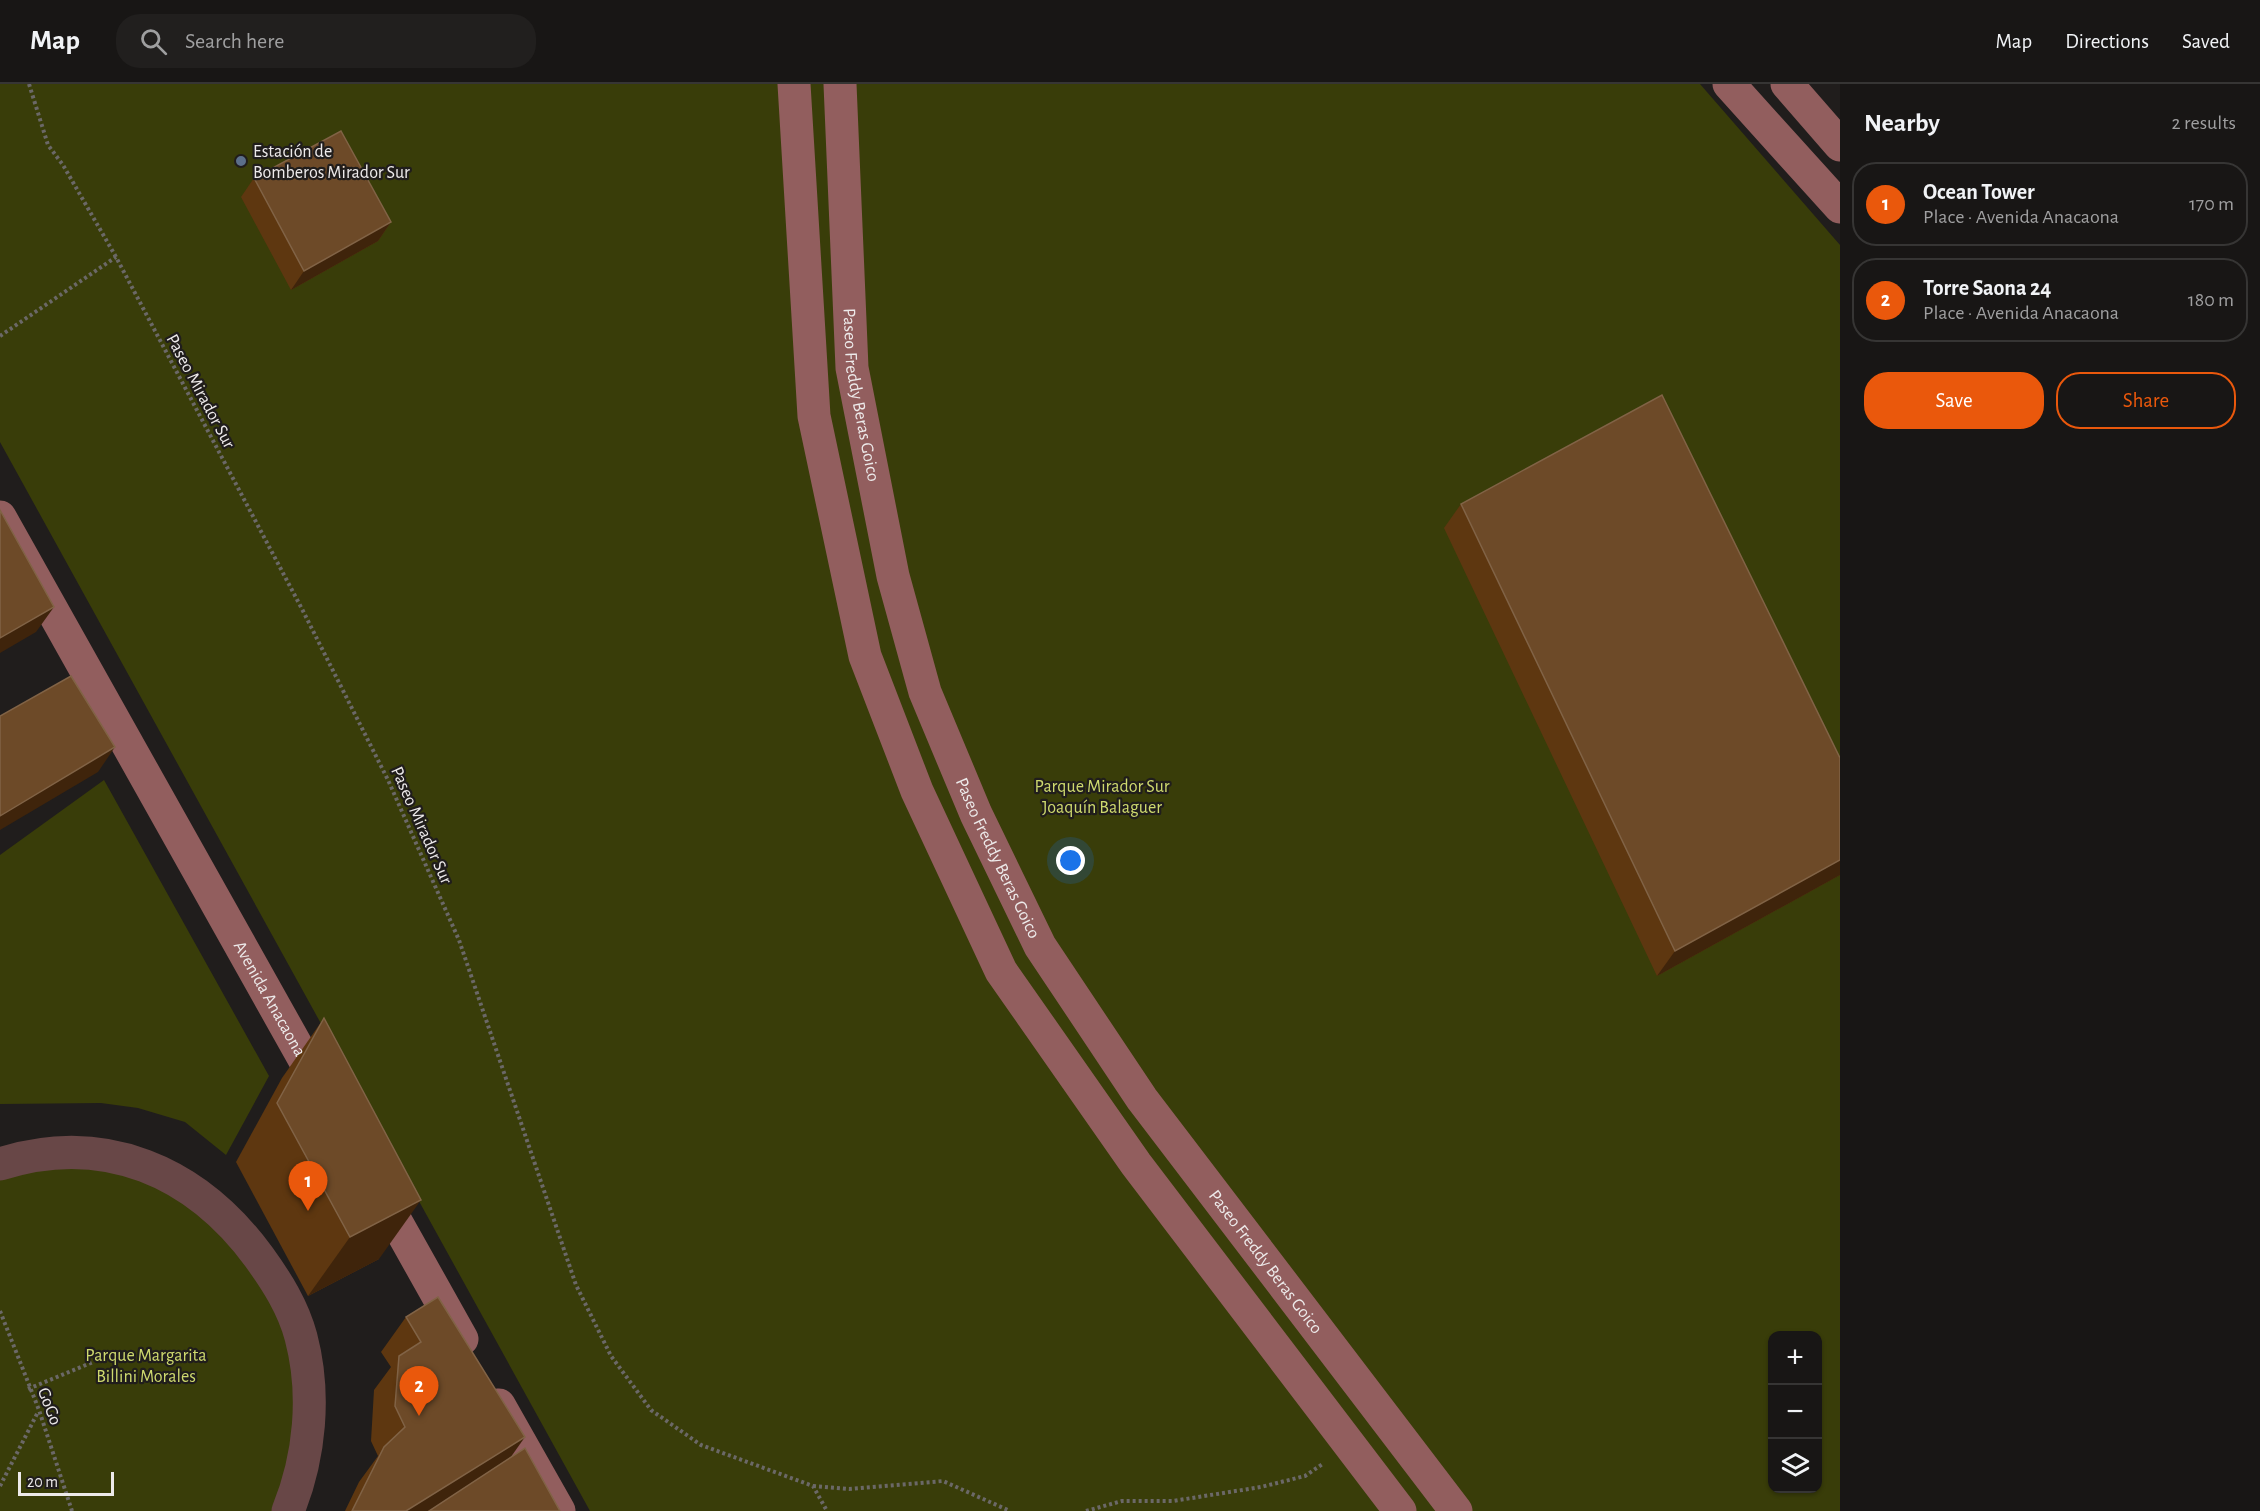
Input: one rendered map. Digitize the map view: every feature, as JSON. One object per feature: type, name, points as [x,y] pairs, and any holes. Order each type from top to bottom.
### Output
[{"type":"street","points":[[794,84],[814,416],[865,656],[917,791],[1001,971],[1136,1164],[1400,1511]]},
{"type":"street","name":"Paseo Freddy Beras Goico","points":[[840,84],[852,368],[893,576],[925,692],[976,814],[1040,946],[1142,1099],[1456,1511]]},
{"type":"street","points":[[1729,84],[1840,207]]},
{"type":"street","points":[[1787,84],[1840,145]]},
{"type":"street","name":"Avenida Anacaona","points":[[0,517],[335,1113]]},
{"type":"street","points":[[0,1164],[25,1156],[76,1152],[127,1158],[174,1179],[210,1202],[242,1234],[282,1289],[301,1336],[309,1383],[308,1434],[300,1483],[288,1511]]},
{"type":"street","points":[[364,1166],[558,1511]]},
{"type":"path","name":"Paseo Mirador Sur","points":[[29,84],[48,145],[63,165],[116,257],[302,609],[393,790],[459,940],[576,1285],[611,1356],[651,1410],[701,1445],[813,1486],[849,1489],[944,1481],[1010,1511]]},
{"type":"path","points":[[0,336],[116,257]]},
{"type":"path","name":"GoGo","points":[[0,1311],[28,1389],[39,1410],[72,1511]]},
{"type":"path","points":[[28,1389],[93,1362]]},
{"type":"path","points":[[0,1486],[39,1410]]},
{"type":"path","points":[[1086,1511],[1122,1501],[1173,1501],[1261,1487],[1305,1476],[1334,1456]]},
{"type":"path","points":[[813,1486],[827,1511]]},
{"type":"green space","name":"Parque Mirador Sur Joaquín Balaguer","points":[[0,84],[1700,84],[1840,245],[1840,1511],[590,1511],[0,442]]},
{"type":"green space","points":[[104,780],[269,1076],[226,1155],[185,1122],[138,1108],[101,1103],[0,1104],[0,855]]},
{"type":"green space","name":"Parque Margarita Billini Morales","points":[[73,1161],[184,1193],[239,1242],[290,1331],[299,1435],[275,1511],[0,1511],[0,1174]]},
{"type":"building","points":[[341,131],[391,222],[304,271],[254,178]]},
{"type":"building","points":[[1662,395],[1840,758],[1840,860],[1675,951],[1461,504]]},
{"type":"building","points":[[0,510],[54,607],[0,638]]},
{"type":"building","points":[[71,676],[115,747],[0,816],[0,716]]},
{"type":"building","points":[[324,1018],[421,1200],[350,1237],[277,1103]]},
{"type":"building","points":[[438,1297],[525,1437],[406,1511],[352,1511],[384,1447],[405,1427],[395,1406],[399,1356],[421,1342],[406,1317]]},
{"type":"building","points":[[525,1448],[560,1511],[429,1511]]},
{"type":"place","name":"Estación de Bomberos Mirador Sur","points":[[241,161]]},
{"type":"place","name":"Ocean Tower","points":[[308,1211]]},
{"type":"place","name":"Torre Saona 24","points":[[419,1416]]}]
